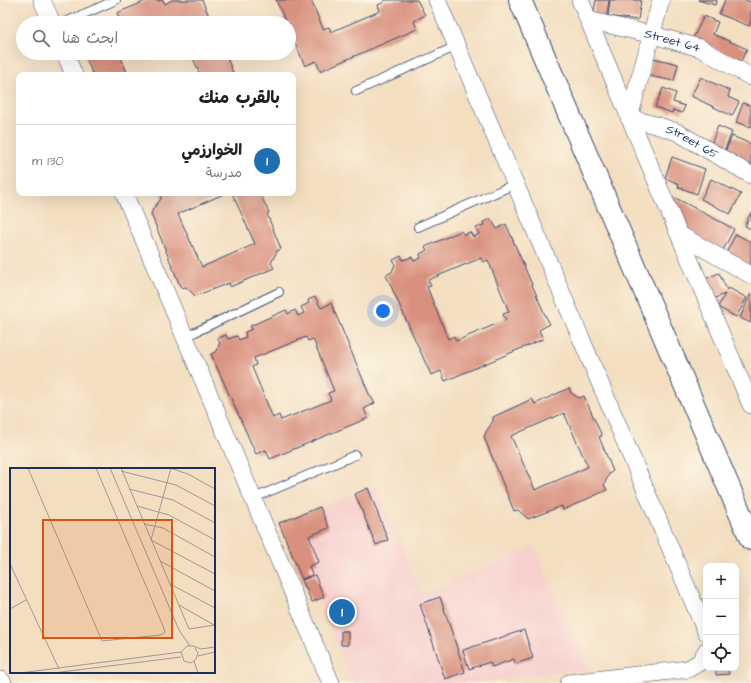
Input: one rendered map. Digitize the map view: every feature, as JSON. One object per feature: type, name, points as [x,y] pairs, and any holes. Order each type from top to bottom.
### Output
[{"type":"main road","points":[[520,0],[751,539]]},
{"type":"street","points":[[42,0],[49,16]]},
{"type":"street","points":[[437,0],[703,625]]},
{"type":"street","points":[[580,0],[751,404]]},
{"type":"street","points":[[629,118],[653,35],[661,0]]},
{"type":"street","name":"Street 64","points":[[588,20],[653,35],[700,48],[751,77]]},
{"type":"street","points":[[67,60],[73,72]]},
{"type":"street","name":"Street 65","points":[[629,118],[677,132],[751,175]]},
{"type":"street","points":[[125,196],[331,683]]},
{"type":"street","points":[[680,235],[751,275]]},
{"type":"street","points":[[735,368],[751,376]]},
{"type":"street","points":[[569,683],[688,670],[700,662],[703,656]]},
{"type":"lane","points":[[79,16],[116,0]]},
{"type":"lane","points":[[356,91],[457,46]]},
{"type":"lane","points":[[418,227],[516,184]]},
{"type":"lane","points":[[185,337],[279,292]]},
{"type":"lane","points":[[254,498],[355,454]]},
{"type":"shaded area","points":[[377,486],[422,594],[534,547],[590,669],[468,683],[353,683],[285,520]]},
{"type":"building","points":[[148,0],[163,0],[165,4],[172,0],[202,0],[209,16],[118,16],[117,13]]},
{"type":"building","points":[[276,0],[311,0],[323,29],[329,27],[331,32],[380,11],[378,5],[384,2],[383,0],[417,0],[425,15],[414,21],[417,29],[320,71],[316,61],[305,66],[296,45],[296,16],[283,16]]},
{"type":"building","points":[[596,0],[609,0],[606,19],[593,16]]},
{"type":"building","points":[[610,0],[641,0],[638,20],[608,16]]},
{"type":"building","points":[[698,0],[717,0],[715,5]]},
{"type":"building","points":[[725,0],[745,0],[751,2],[751,21],[749,26],[719,14]]},
{"type":"building","points":[[704,16],[718,22],[713,34],[747,49],[741,61],[706,45],[691,42]]},
{"type":"building","points":[[653,58],[678,64],[674,81],[649,76]]},
{"type":"building","points":[[87,60],[122,60],[127,72],[92,72]]},
{"type":"building","points":[[194,60],[228,60],[233,72],[199,72]]},
{"type":"building","points":[[701,77],[730,91],[728,97],[739,102],[732,116],[691,96]]},
{"type":"building","points":[[663,88],[676,93],[673,102],[685,106],[682,113],[673,110],[672,113],[655,107]]},
{"type":"building","points":[[743,103],[751,106],[751,127],[736,122]]},
{"type":"building","points":[[718,126],[732,132],[722,157],[708,152]]},
{"type":"building","points":[[732,136],[751,144],[751,166],[724,154]]},
{"type":"building","points":[[672,157],[705,169],[697,194],[678,187],[679,184],[665,178]]},
{"type":"building","points":[[711,179],[741,194],[730,214],[701,199]]},
{"type":"building","points":[[670,195],[734,229],[723,250],[669,226]]},
{"type":"building","points":[[161,196],[219,196],[178,214],[202,267],[255,244],[233,196],[261,196],[269,213],[267,214],[281,249],[277,251],[271,263],[274,268],[230,287],[229,283],[195,296],[186,287],[181,288],[151,214],[161,199]]},
{"type":"building","points":[[751,212],[751,229],[745,226]]},
{"type":"building","points":[[491,219],[497,229],[506,224],[550,324],[539,330],[543,339],[445,381],[441,371],[431,375],[386,275],[392,272],[395,264],[393,260],[401,256],[403,260],[412,257],[414,261],[421,258],[420,254],[427,250],[425,247],[461,231],[464,235],[470,232],[473,237],[479,234],[476,228],[484,225],[483,222]],"holes":[[[481,258],[483,262],[488,260],[509,312],[503,314],[506,320],[456,341],[454,336],[448,339],[427,287],[431,286],[428,280]]]},
{"type":"building","points":[[736,234],[751,242],[751,265],[726,253]]},
{"type":"building","points":[[719,273],[727,290],[729,288],[747,298],[736,317],[718,307],[725,294],[708,301],[700,281]]},
{"type":"building","points":[[751,293],[751,323],[740,318]]},
{"type":"building","points":[[315,297],[321,308],[331,303],[369,394],[375,403],[364,409],[368,418],[270,459],[266,450],[256,454],[211,354],[217,351],[220,342],[217,339],[226,335],[228,339],[237,336],[239,340],[246,337],[245,332],[252,329],[250,326],[286,310],[288,314],[295,310],[298,316],[304,313],[301,307],[309,303],[308,300]],"holes":[[[306,337],[308,341],[313,339],[334,391],[328,393],[331,400],[281,420],[279,415],[273,418],[252,367],[256,365],[254,358]]]},
{"type":"building","points":[[569,388],[571,393],[579,398],[584,396],[602,436],[599,437],[613,471],[609,474],[604,485],[607,490],[563,510],[562,506],[528,519],[518,510],[514,511],[484,437],[493,421],[493,417],[532,399],[535,404]],"holes":[[[564,413],[588,467],[535,490],[511,436]]]},
{"type":"building","points":[[368,488],[388,540],[376,545],[355,494]]},
{"type":"building","points":[[320,507],[329,528],[309,536],[319,562],[309,566],[312,575],[302,579],[279,523]]},
{"type":"building","points":[[315,575],[324,597],[312,602],[302,580]]},
{"type":"building","points":[[440,597],[465,672],[445,679],[420,604]]},
{"type":"building","points":[[524,630],[533,658],[515,664],[514,659],[492,667],[490,662],[469,669],[463,650]]},
{"type":"building","points":[[341,631],[348,631],[348,645],[341,645]]},
{"type":"building","points":[[716,671],[728,671],[729,674],[716,675]]},
{"type":"place","name":"الخوارزمي","points":[[342,612]]}]
